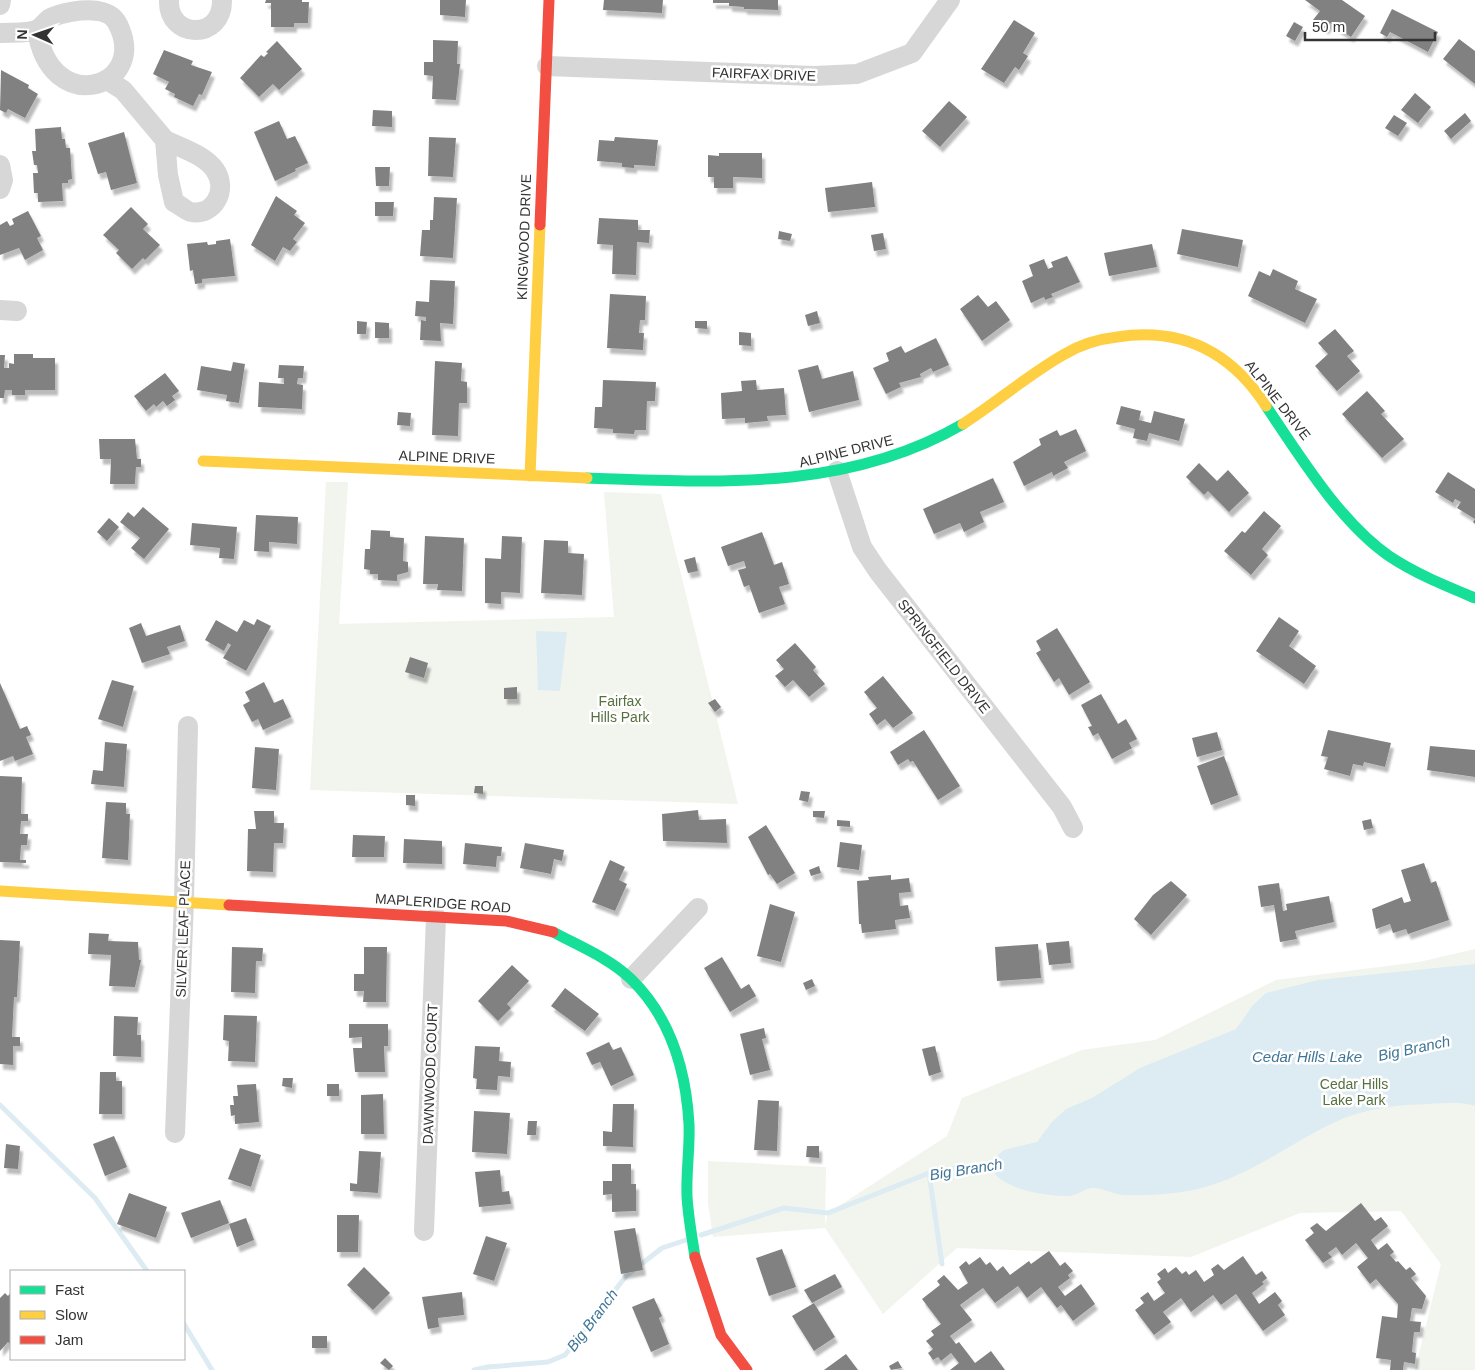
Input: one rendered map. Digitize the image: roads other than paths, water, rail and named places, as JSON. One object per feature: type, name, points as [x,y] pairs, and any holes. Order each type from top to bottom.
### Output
[{"type":"street","points":[[0,5],[1,0]]},
{"type":"street","points":[[169,0],[171,14],[175,21],[190,30],[198,31],[214,24],[220,16],[222,0]]},
{"type":"street","name":"KINGWOOD DRIVE","points":[[530,476],[549,0]]},
{"type":"street","name":"FAIRFAX DRIVE","points":[[547,66],[814,76],[857,74],[912,53],[950,0]]},
{"type":"street","points":[[0,17],[0,33],[37,30],[48,20],[60,15],[107,6],[123,36],[124,50],[121,63],[107,80],[89,86],[76,85],[63,80],[45,58],[39,46],[37,30]]},
{"type":"street","points":[[107,80],[123,90],[165,140]]},
{"type":"street","points":[[0,165],[3,180],[0,189]]},
{"type":"street","name":"ALPINE DRIVE","points":[[203,461],[530,476],[747,482],[786,480],[837,471],[896,456],[954,430],[1064,354],[1082,344],[1134,333],[1159,333],[1182,338],[1209,350],[1240,372],[1331,497],[1365,535],[1385,553],[1428,577],[1475,598]]},
{"type":"street","name":"SPRINGFIELD DRIVE","points":[[837,471],[862,547],[878,571],[1062,807],[1073,828]]},
{"type":"street","name":"SILVER LEAF PLACE","points":[[174,1133],[184,900],[188,726]]},
{"type":"street","name":"MAPLERIDGE ROAD","points":[[0,891],[184,900],[220,904],[506,920],[551,930],[584,947],[631,978],[656,1009],[668,1031],[679,1061],[689,1124],[687,1197],[694,1259],[721,1335],[748,1370]]},
{"type":"street","points":[[631,978],[698,908]]},
{"type":"street","name":"DAWNWOOD COURT","points":[[424,1231],[436,917]]},
{"type":"water","points":[[536,631],[567,632],[560,691],[538,690]]},
{"type":"water","name":"Cedar Hills Lake","points":[[1475,964],[1475,1106],[1464,1103],[1404,1105],[1379,1108],[1355,1114],[1315,1132],[1237,1175],[1202,1188],[1183,1192],[1123,1195],[1093,1188],[1071,1196],[1059,1196],[1010,1185],[1000,1179],[993,1171],[990,1162],[1004,1150],[1037,1142],[1051,1123],[1066,1109],[1092,1098],[1140,1068],[1236,1029],[1253,1005],[1266,993],[1318,980]]},
{"type":"waterway","points":[[0,1105],[95,1198],[146,1270]]},
{"type":"waterway","name":"Big Branch","points":[[701,1235],[784,1208],[828,1213],[934,1171],[961,1167],[997,1166]]},
{"type":"waterway","points":[[929,1173],[942,1264]]},
{"type":"waterway","name":"Big Branch","points":[[474,1370],[548,1362],[565,1355],[626,1276],[662,1248],[686,1240]]},
{"type":"waterway","points":[[185,1326],[212,1370]]},
{"type":"park label","name":"Fairfax Hills Park","points":[[620,710]]},
{"type":"park label","name":"Cedar Hills Lake Park","points":[[1354,1092]]}]
